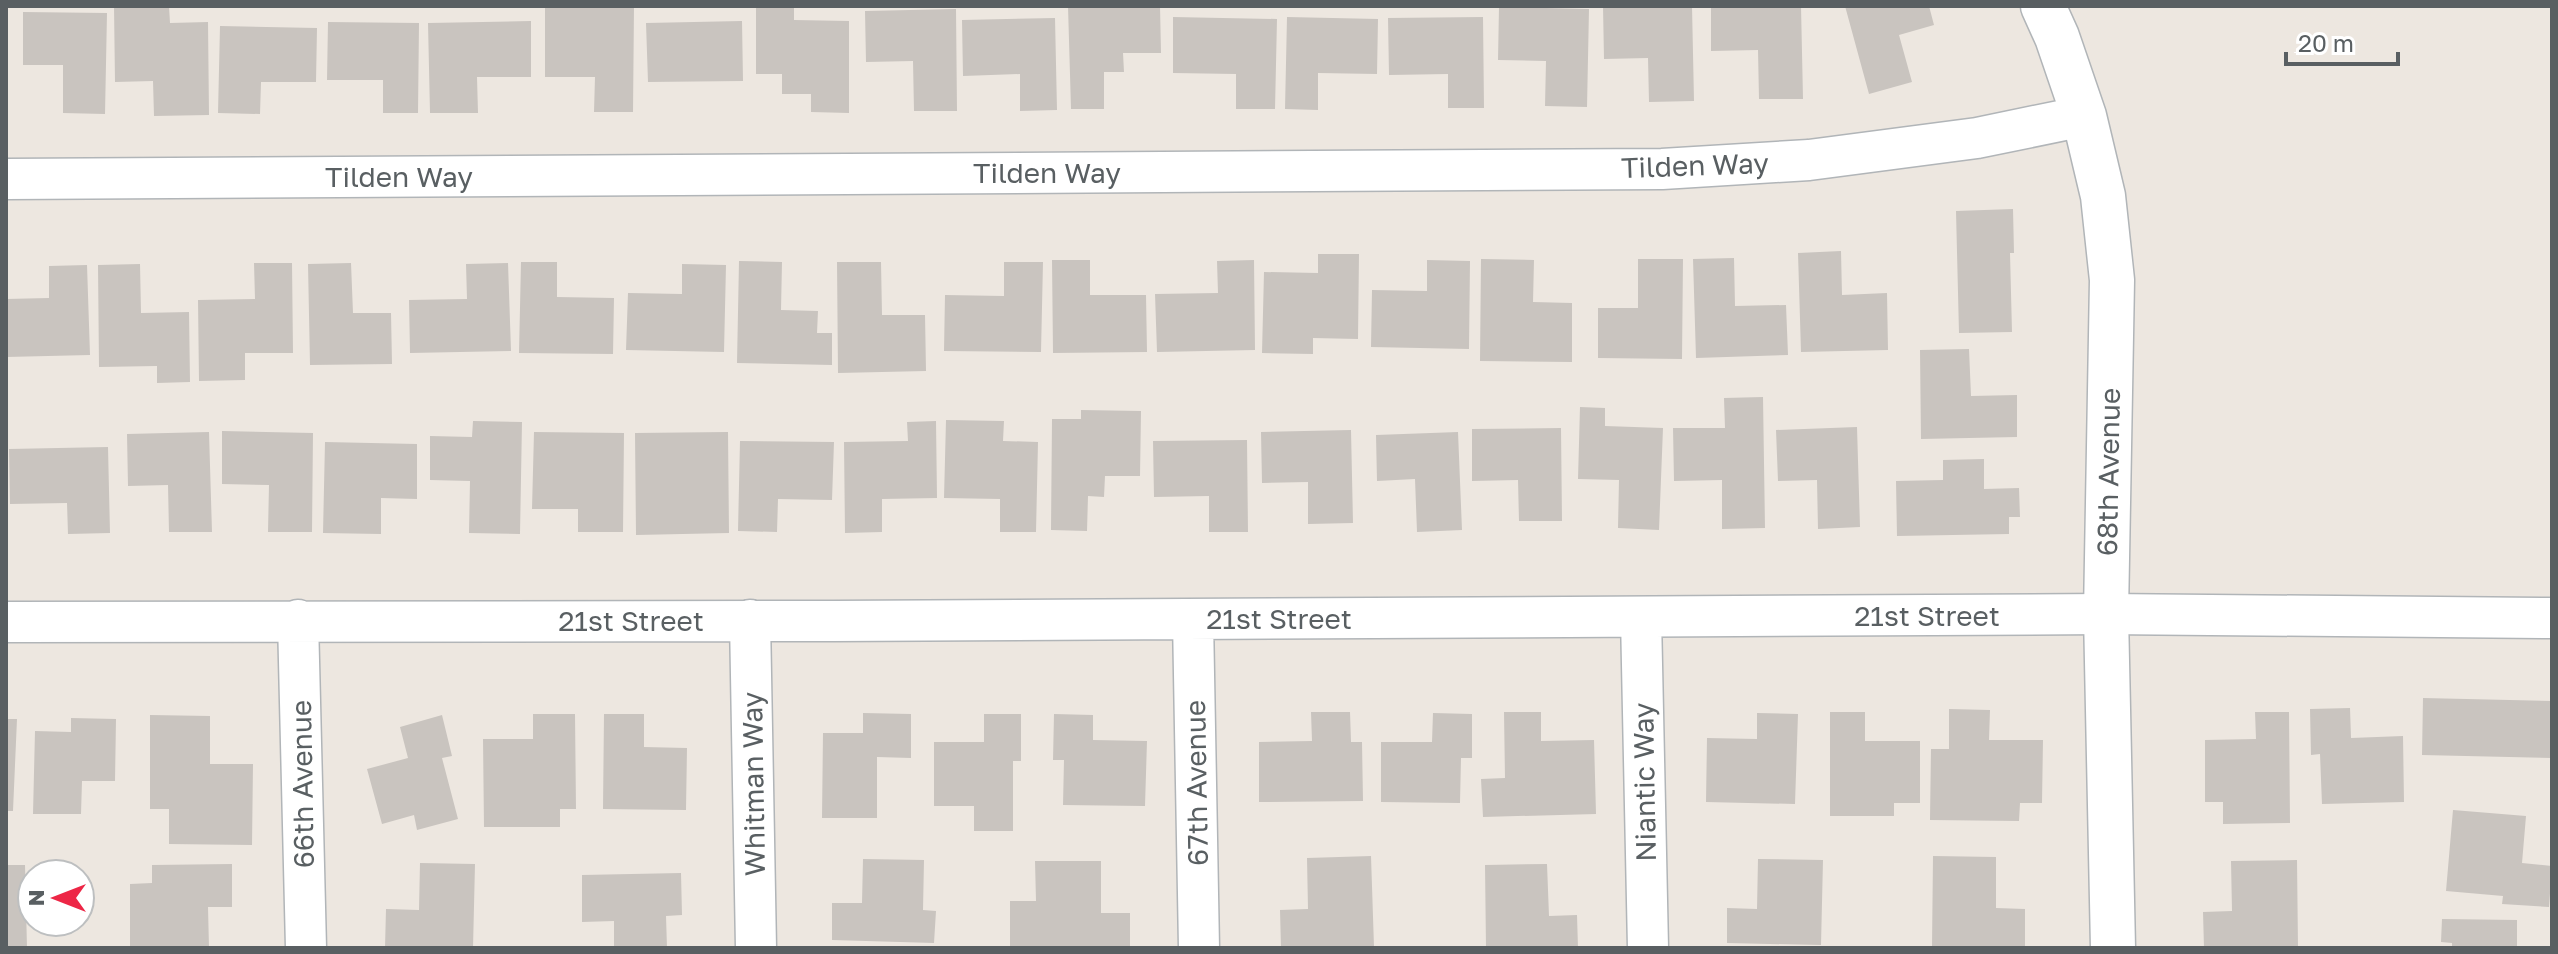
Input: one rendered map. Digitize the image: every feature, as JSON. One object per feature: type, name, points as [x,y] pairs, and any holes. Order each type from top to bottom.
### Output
[{"type":"street","name":"68th Avenue","points":[[2043,6],[2084,116],[2103,196],[2112,280],[2106,614],[2113,948]]},
{"type":"street","name":"Tilden Way","points":[[6,179],[1662,169],[1809,160],[1977,138],[2084,116]]},
{"type":"street","name":"21st Street","points":[[6,622],[2106,614],[2552,618]]},
{"type":"street","name":"Niantic Way","points":[[1641,617],[1648,948]]},
{"type":"street","name":"67th Avenue","points":[[1193,619],[1199,948]]},
{"type":"street","name":"66th Avenue","points":[[298,620],[306,948]]},
{"type":"street","name":"Whitman Way","points":[[750,620],[756,948]]},
{"type":"building","points":[[114,6],[169,6],[170,23],[208,22],[209,115],[154,116],[153,81],[115,82]]},
{"type":"building","points":[[545,6],[634,6],[633,112],[594,112],[595,77],[545,77]]},
{"type":"building","points":[[756,6],[794,6],[794,20],[849,21],[849,113],[811,112],[811,94],[782,94],[782,74],[756,74]]},
{"type":"building","points":[[1068,6],[1160,6],[1161,53],[1123,53],[1124,72],[1104,72],[1104,109],[1071,109]]},
{"type":"building","points":[[1603,6],[1692,6],[1694,101],[1649,102],[1648,58],[1604,59]]},
{"type":"building","points":[[1711,6],[1801,6],[1803,99],[1759,99],[1758,50],[1711,51]]},
{"type":"building","points":[[1845,6],[1929,6],[1934,25],[1899,35],[1912,82],[1869,94]]},
{"type":"building","points":[[1499,7],[1589,9],[1587,107],[1545,106],[1546,61],[1498,60]]},
{"type":"building","points":[[956,9],[957,111],[914,111],[913,61],[866,62],[865,11]]},
{"type":"building","points":[[23,12],[107,13],[105,114],[63,113],[63,65],[23,65]]},
{"type":"building","points":[[1173,17],[1277,19],[1275,109],[1236,109],[1236,74],[1173,73]]},
{"type":"building","points":[[1287,17],[1378,19],[1377,74],[1318,73],[1318,110],[1285,109]]},
{"type":"building","points":[[1483,17],[1484,108],[1448,108],[1448,74],[1389,75],[1388,18]]},
{"type":"building","points":[[1055,18],[1057,110],[1020,111],[1020,74],[963,76],[962,20]]},
{"type":"building","points":[[531,21],[531,77],[477,77],[478,113],[430,113],[428,23]]},
{"type":"building","points":[[742,21],[743,81],[648,82],[646,23]]},
{"type":"building","points":[[328,22],[419,23],[418,113],[383,113],[383,80],[327,80]]},
{"type":"building","points":[[220,26],[317,28],[316,82],[261,82],[260,114],[218,113]]},
{"type":"building","points":[[2013,209],[2014,253],[2010,253],[2012,332],[1959,333],[1956,211]]},
{"type":"building","points":[[1841,251],[1842,295],[1887,293],[1888,350],[1801,352],[1798,253]]},
{"type":"building","points":[[1318,254],[1359,254],[1358,339],[1313,338],[1313,354],[1262,353],[1264,272],[1318,273]]},
{"type":"building","points":[[1734,258],[1735,306],[1786,305],[1788,355],[1696,358],[1693,259]]},
{"type":"building","points":[[1481,259],[1534,260],[1533,302],[1572,303],[1572,362],[1480,361]]},
{"type":"building","points":[[1638,259],[1683,259],[1682,359],[1598,358],[1598,308],[1638,308]]},
{"type":"building","points":[[1052,260],[1090,260],[1090,295],[1146,295],[1147,352],[1053,353]]},
{"type":"building","points":[[1254,260],[1255,350],[1157,352],[1155,294],[1218,293],[1217,261]]},
{"type":"building","points":[[1427,260],[1470,261],[1469,349],[1371,347],[1372,290],[1427,291]]},
{"type":"building","points":[[739,261],[782,262],[781,310],[818,311],[817,333],[832,333],[832,365],[737,363]]},
{"type":"building","points":[[521,262],[557,262],[557,297],[614,298],[613,354],[519,353]]},
{"type":"building","points":[[837,262],[881,262],[882,315],[925,315],[926,371],[838,373]]},
{"type":"building","points":[[1004,262],[1043,262],[1041,352],[944,351],[945,295],[1004,296]]},
{"type":"building","points":[[254,263],[292,263],[293,353],[245,353],[245,380],[199,381],[198,300],[255,299]]},
{"type":"building","points":[[351,263],[353,313],[391,313],[392,364],[310,365],[308,264]]},
{"type":"building","points":[[508,263],[511,351],[410,353],[409,300],[467,299],[466,264]]},
{"type":"building","points":[[140,264],[141,313],[189,312],[190,382],[157,383],[157,366],[99,367],[98,265]]},
{"type":"building","points":[[682,264],[726,265],[724,352],[626,350],[628,293],[682,294]]},
{"type":"building","points":[[87,265],[90,355],[6,357],[6,299],[49,298],[49,266]]},
{"type":"building","points":[[1969,349],[1971,396],[2017,395],[2017,437],[1921,439],[1920,350]]},
{"type":"building","points":[[1763,397],[1765,528],[1722,529],[1722,480],[1674,481],[1673,428],[1725,428],[1724,398]]},
{"type":"building","points":[[1580,407],[1605,408],[1605,426],[1663,428],[1659,530],[1618,528],[1619,480],[1578,479]]},
{"type":"building","points":[[1081,410],[1141,411],[1140,476],[1105,476],[1104,497],[1088,496],[1087,531],[1051,530],[1052,419],[1081,419]]},
{"type":"building","points":[[946,420],[1004,421],[1003,441],[1038,442],[1036,532],[1000,532],[1000,499],[944,498]]},
{"type":"building","points":[[473,421],[522,422],[520,534],[469,533],[470,481],[430,480],[430,436],[472,437]]},
{"type":"building","points":[[936,421],[937,498],[882,499],[882,532],[845,533],[844,442],[908,441],[907,422]]},
{"type":"building","points":[[1857,427],[1860,527],[1818,529],[1817,480],[1778,481],[1776,430]]},
{"type":"building","points":[[1561,428],[1562,521],[1519,521],[1518,480],[1472,481],[1472,429]]},
{"type":"building","points":[[1351,430],[1353,523],[1308,524],[1308,482],[1262,483],[1261,432]]},
{"type":"building","points":[[222,431],[313,433],[312,532],[268,532],[269,485],[222,484]]},
{"type":"building","points":[[209,432],[212,532],[169,532],[168,485],[128,486],[127,434]]},
{"type":"building","points":[[534,432],[624,433],[623,532],[578,532],[578,509],[532,509]]},
{"type":"building","points":[[728,432],[729,533],[636,535],[635,433]]},
{"type":"building","points":[[1458,432],[1462,530],[1417,532],[1415,479],[1377,481],[1376,435]]},
{"type":"building","points":[[1247,440],[1248,532],[1209,532],[1209,496],[1154,497],[1153,441]]},
{"type":"building","points":[[740,441],[834,442],[832,500],[778,499],[777,532],[738,531]]},
{"type":"building","points":[[325,442],[417,444],[417,499],[381,498],[381,534],[323,533]]},
{"type":"building","points":[[108,447],[110,533],[68,534],[67,503],[10,504],[9,449]]},
{"type":"building","points":[[1984,459],[1984,489],[2019,488],[2020,517],[2009,517],[2009,534],[1897,536],[1896,481],[1943,480],[1943,460]]},
{"type":"building","points":[[2423,698],[2552,701],[2552,758],[2422,755]]},
{"type":"building","points":[[2350,708],[2351,738],[2403,736],[2404,802],[2322,804],[2320,754],[2311,755],[2310,709]]},
{"type":"building","points":[[1949,709],[1990,710],[1989,740],[2043,740],[2042,803],[2020,803],[2019,821],[1930,820],[1931,749],[1949,749]]},
{"type":"building","points":[[1311,712],[1350,712],[1351,742],[1362,742],[1363,801],[1259,802],[1259,742],[1312,741]]},
{"type":"building","points":[[1504,712],[1541,712],[1541,741],[1594,740],[1596,814],[1483,817],[1481,779],[1505,778]]},
{"type":"building","points":[[1830,712],[1865,712],[1865,741],[1920,741],[1920,803],[1894,803],[1894,816],[1830,816]]},
{"type":"building","points":[[2255,712],[2289,712],[2290,823],[2223,824],[2223,802],[2205,802],[2205,740],[2256,739]]},
{"type":"building","points":[[863,713],[911,714],[911,758],[877,757],[877,818],[822,818],[823,733],[863,733]]},
{"type":"building","points":[[1433,713],[1472,714],[1472,758],[1461,758],[1460,803],[1381,802],[1381,742],[1432,742]]},
{"type":"building","points":[[1757,713],[1798,714],[1795,804],[1706,802],[1707,738],[1757,739]]},
{"type":"building","points":[[533,714],[575,714],[576,809],[560,809],[560,827],[484,827],[483,739],[533,739]]},
{"type":"building","points":[[604,714],[644,714],[644,747],[687,748],[686,810],[603,809]]},
{"type":"building","points":[[984,714],[1021,714],[1021,761],[1013,761],[1013,831],[974,831],[974,806],[934,806],[934,742],[984,742]]},
{"type":"building","points":[[1054,714],[1093,715],[1093,740],[1147,741],[1145,806],[1063,805],[1064,760],[1053,760]]},
{"type":"building","points":[[150,715],[210,716],[210,764],[253,764],[252,845],[169,844],[169,809],[150,809]]},
{"type":"building","points":[[442,715],[452,756],[442,758],[458,819],[417,830],[414,815],[382,824],[367,769],[408,758],[400,727]]},
{"type":"building","points":[[71,718],[116,719],[115,781],[82,781],[81,814],[33,814],[35,731],[71,732]]},
{"type":"building","points":[[6,719],[17,719],[13,811],[6,811]]},
{"type":"building","points":[[2453,810],[2526,816],[2522,863],[2552,866],[2549,907],[2502,904],[2503,896],[2446,891]]},
{"type":"building","points":[[1371,856],[1374,947],[1281,948],[1280,910],[1308,909],[1307,858]]},
{"type":"building","points":[[1933,856],[1996,857],[1996,908],[2025,909],[2025,947],[1932,947]]},
{"type":"building","points":[[863,859],[924,860],[923,910],[936,911],[934,943],[832,940],[832,903],[862,903]]},
{"type":"building","points":[[1758,859],[1823,860],[1821,945],[1727,943],[1727,908],[1757,909]]},
{"type":"building","points":[[2297,860],[2298,948],[2204,948],[2203,912],[2232,911],[2231,861]]},
{"type":"building","points":[[1035,861],[1101,861],[1101,913],[1130,913],[1130,948],[1010,948],[1010,901],[1036,901]]},
{"type":"building","points":[[420,863],[475,864],[473,948],[385,948],[386,909],[419,910]]},
{"type":"building","points":[[232,864],[232,907],[208,907],[209,948],[130,948],[130,884],[152,883],[152,865]]},
{"type":"building","points":[[1547,864],[1549,916],[1577,915],[1578,948],[1486,948],[1485,865]]},
{"type":"building","points":[[6,865],[16,865],[16,938],[27,938],[27,948],[6,948]]},
{"type":"building","points":[[681,873],[682,915],[666,916],[667,948],[614,948],[614,921],[582,922],[582,875]]},
{"type":"building","points":[[2442,919],[2517,920],[2517,948],[2452,948],[2452,943],[2441,942]]}]
